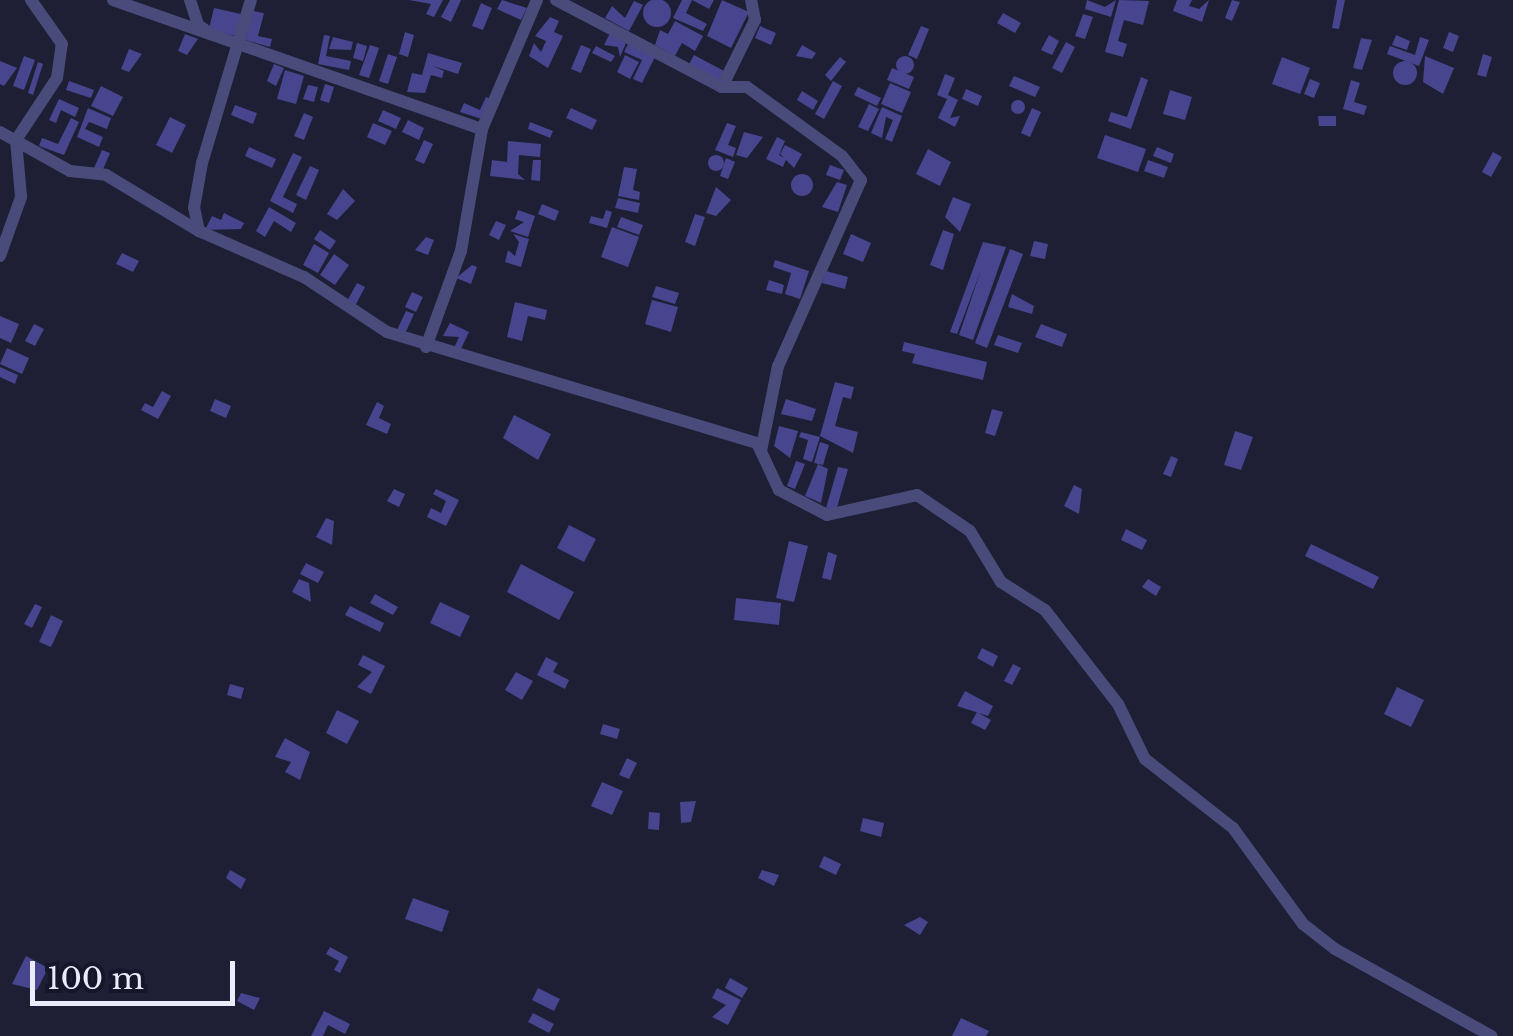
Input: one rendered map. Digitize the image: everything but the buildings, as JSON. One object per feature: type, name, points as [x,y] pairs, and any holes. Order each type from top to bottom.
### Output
[{"type":"street","points":[[0,256],[20,197],[16,140],[58,78],[62,44],[31,0]]},
{"type":"street","points":[[113,0],[482,128]]},
{"type":"street","points":[[190,0],[198,25],[232,43]]},
{"type":"street","points":[[199,231],[194,208],[202,162],[232,43],[251,0]]},
{"type":"street","points":[[426,347],[461,251],[482,128],[538,0]]},
{"type":"street","points":[[556,0],[722,87],[747,87],[842,156],[861,180],[778,366],[760,458]]},
{"type":"street","points":[[722,87],[755,20],[751,0]]},
{"type":"street","points":[[0,132],[70,171],[106,176],[199,231],[304,277],[349,310],[426,347],[572,383],[757,442],[760,458],[778,490],[827,515],[917,495],[970,532],[1001,582],[1044,610],[1118,704],[1145,759],[1233,828],[1303,924],[1334,950],[1491,1036]]}]
